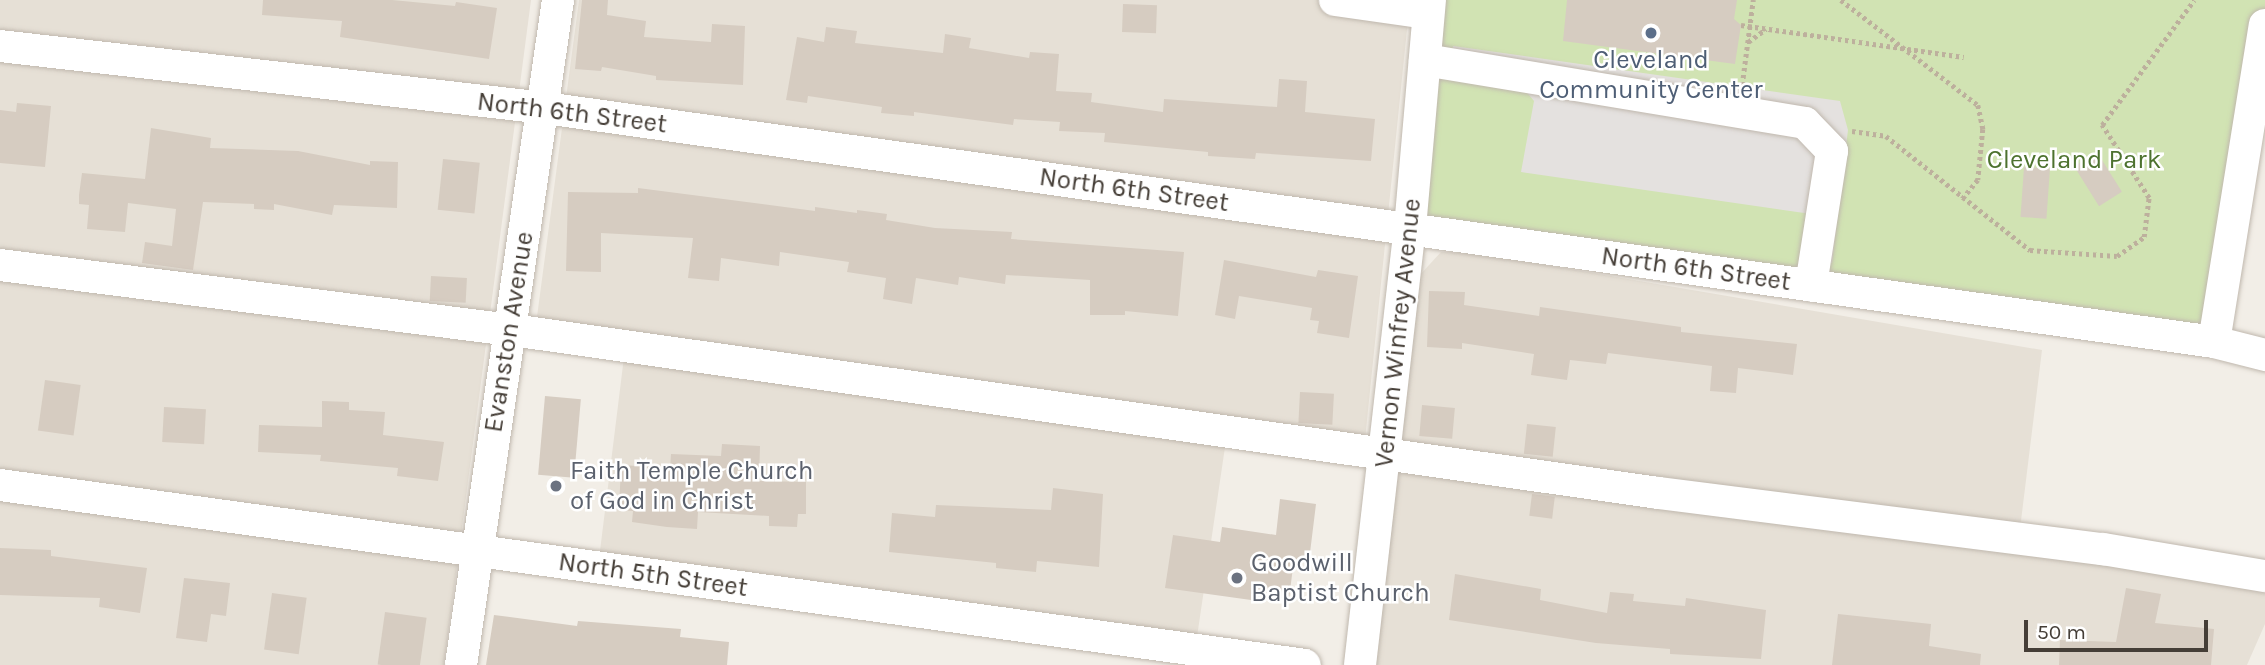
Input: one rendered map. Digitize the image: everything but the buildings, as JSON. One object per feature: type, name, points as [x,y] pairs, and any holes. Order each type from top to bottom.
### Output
[{"type":"street","name":"Evanston Avenue","points":[[461,665],[508,332],[545,108],[558,0]]},
{"type":"street","points":[[1335,0],[1429,6]]},
{"type":"street","name":"Vernon Winfrey Avenue","points":[[1360,665],[1410,228],[1429,6]]},
{"type":"street","points":[[2214,342],[2251,198],[2265,24]]},
{"type":"street","name":"North 6th Street","points":[[0,46],[545,108],[2214,342],[2265,355]]},
{"type":"street","points":[[1424,60],[1805,122],[1832,151],[1811,285]]},
{"type":"street","points":[[0,265],[1385,451],[1658,493],[2104,549],[2265,576]]},
{"type":"street","name":"North 5th Street","points":[[0,485],[1305,665]]},
{"type":"path","points":[[1742,90],[1753,0]]},
{"type":"path","points":[[1840,0],[1978,105],[1983,130],[1978,180],[1962,200]]},
{"type":"path","points":[[1848,131],[1886,136],[1962,200],[2030,250],[2117,256],[2144,237],[2149,198],[2102,125],[2194,0]]},
{"type":"path","points":[[1741,24],[1964,57]]},
{"type":"path","points":[[1748,43],[1768,29]]},
{"type":"shaded area","points":[[0,0],[531,0],[444,665],[0,665]]},
{"type":"shaded area","points":[[579,0],[1410,0],[1365,440],[1229,420],[1197,637],[599,559],[624,357],[533,347]]},
{"type":"shaded area","points":[[1453,46],[1840,101],[1848,130],[1832,263],[1805,259],[1811,214],[1521,172],[1534,101],[1524,89],[1450,74]]},
{"type":"shaded area","points":[[1441,252],[1476,253],[2042,350],[2020,529],[2265,569],[2265,624],[2247,665],[1375,665],[1418,277]]},
{"type":"green space","name":"Cleveland Park","points":[[1432,0],[2265,0],[2265,25],[2214,342],[1410,228]]},
{"type":"place","name":"Cleveland Community Center","points":[[1651,33]]},
{"type":"place","name":"Faith Temple Church of God in Christ","points":[[556,486]]},
{"type":"place","name":"Goodwill Baptist Church","points":[[1237,578]]}]
